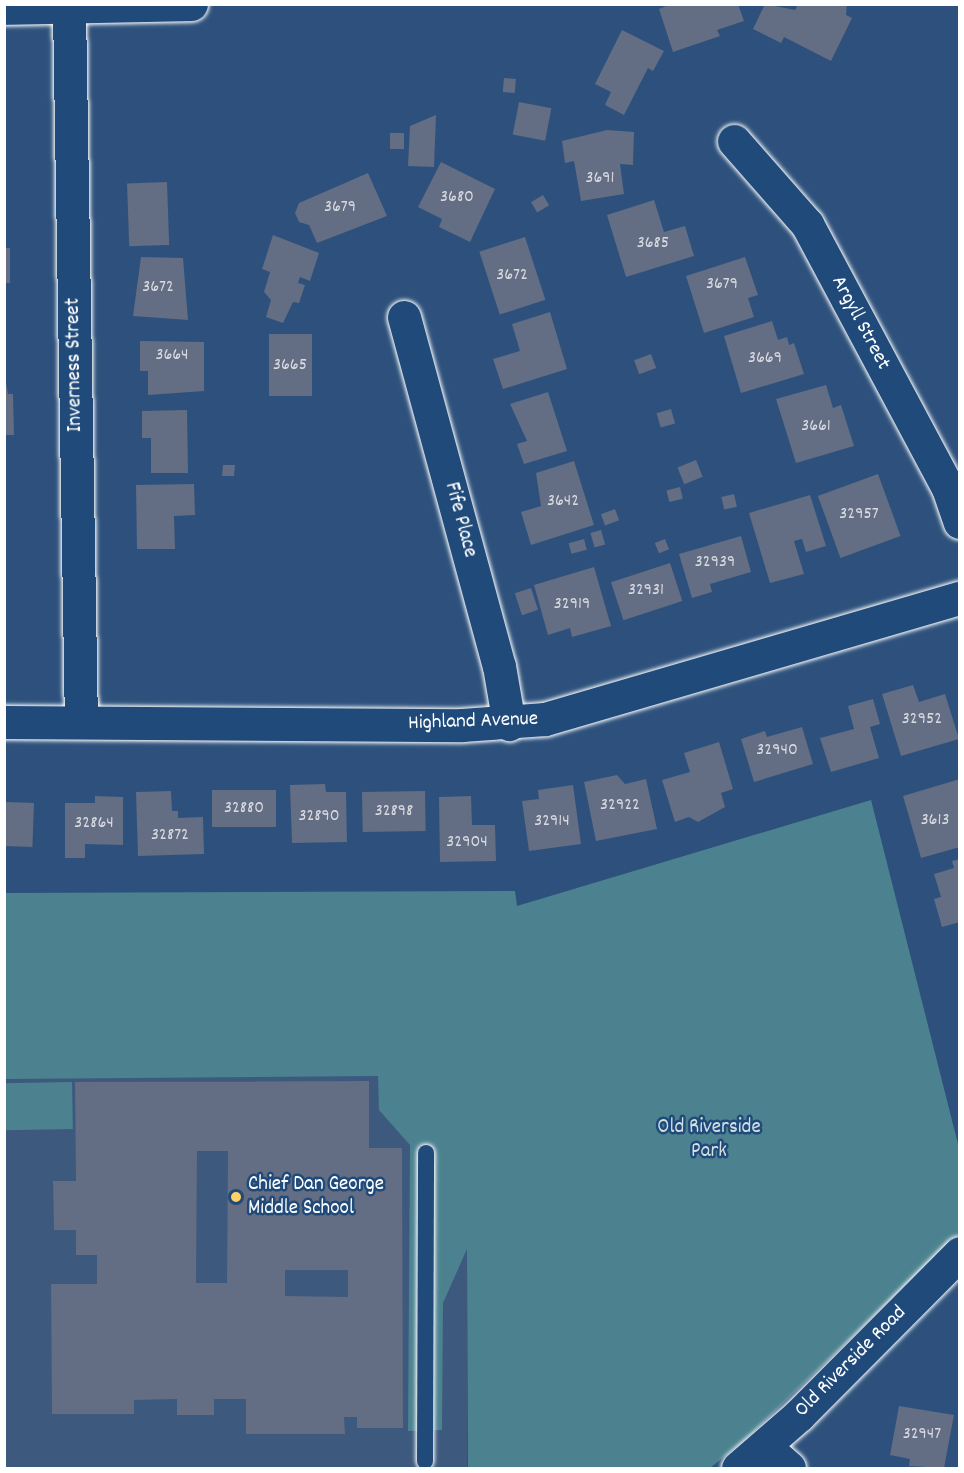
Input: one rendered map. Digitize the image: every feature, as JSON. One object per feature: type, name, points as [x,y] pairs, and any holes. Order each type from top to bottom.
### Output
[{"type":"street","points":[[4,8],[69,9],[191,4]]},
{"type":"street","name":"Inverness Street","points":[[69,9],[81,722]]},
{"type":"street","name":"Argyll Street","points":[[734,141],[807,224],[948,488],[960,522]]},
{"type":"street","name":"Fife Place","points":[[404,317],[499,666],[509,724]]},
{"type":"street","name":"Highland Avenue","points":[[4,722],[509,724],[569,715],[960,598]]},
{"type":"street","name":"Old Riverside Road","points":[[738,1468],[764,1446],[960,1252]]},
{"type":"street","points":[[764,1446],[789,1468]]},
{"type":"lane","points":[[425,1461],[426,1153]]},
{"type":"shaded area","name":"Chief Dan George Middle School","points":[[5,893],[467,893],[467,1468],[5,1468]]},
{"type":"green space","name":"Old Riverside Park","points":[[871,800],[959,1148],[959,1234],[744,1441],[710,1468],[468,1468],[467,1249],[443,1303],[442,1430],[408,1431],[410,1145],[379,1110],[378,1076],[5,1079],[5,893],[515,891],[517,906]]},
{"type":"green space","points":[[72,1082],[73,1129],[6,1130],[5,1083]]},
{"type":"building","points":[[671,4],[738,4],[744,21],[717,30],[720,36],[673,52],[659,9]]},
{"type":"building","points":[[765,4],[795,10],[798,4],[847,4],[846,15],[852,18],[831,61],[784,37],[781,43],[753,29]]},
{"type":"building","points":[[622,30],[664,51],[653,71],[648,68],[624,115],[605,105],[611,92],[595,84]]},
{"type":"building","points":[[504,78],[516,79],[515,93],[503,92]]},
{"type":"building","points":[[519,102],[551,108],[545,141],[513,134]]},
{"type":"building","points":[[436,115],[434,167],[408,166],[410,126]]},
{"type":"building","points":[[607,130],[634,132],[633,165],[620,164],[624,194],[581,201],[574,161],[565,163],[562,141]]},
{"type":"building","points":[[390,133],[404,133],[404,149],[390,149]]},
{"type":"building","points":[[441,162],[495,189],[470,242],[439,227],[442,219],[418,207]]},
{"type":"building","points":[[368,173],[387,216],[317,243],[309,225],[299,222],[295,213],[299,203]]},
{"type":"building","points":[[167,182],[169,245],[129,246],[127,183]]},
{"type":"building","points":[[543,195],[549,205],[537,212],[531,202]]},
{"type":"building","points":[[654,200],[664,232],[685,226],[694,256],[626,277],[607,215]]},
{"type":"building","points":[[273,235],[319,253],[310,281],[300,277],[298,283],[305,285],[299,303],[293,302],[283,323],[266,317],[271,300],[264,292],[270,272],[262,269]]},
{"type":"building","points":[[525,237],[545,300],[500,315],[479,252]]},
{"type":"building","points":[[4,248],[10,248],[10,283],[4,283]]},
{"type":"building","points":[[141,257],[183,258],[188,320],[133,316]]},
{"type":"building","points":[[745,257],[758,295],[748,298],[754,317],[704,333],[686,276]]},
{"type":"building","points":[[550,312],[567,369],[503,389],[493,359],[520,351],[512,324]]},
{"type":"building","points":[[772,321],[778,340],[787,337],[789,345],[794,343],[804,374],[741,393],[724,336]]},
{"type":"building","points":[[269,334],[312,334],[312,396],[269,396]]},
{"type":"building","points":[[140,341],[204,342],[204,391],[148,395],[148,371],[140,371]]},
{"type":"building","points":[[651,354],[656,368],[639,374],[634,360]]},
{"type":"building","points":[[4,372],[8,394],[13,394],[14,435],[4,435]]},
{"type":"building","points":[[826,385],[833,408],[841,405],[854,446],[796,463],[776,399]]},
{"type":"building","points":[[548,392],[567,451],[524,464],[517,444],[527,441],[510,404]]},
{"type":"building","points":[[671,409],[675,423],[661,428],[657,413]]},
{"type":"building","points":[[187,410],[188,473],[151,473],[151,438],[142,438],[142,411]]},
{"type":"building","points":[[696,460],[703,477],[684,484],[677,467]]},
{"type":"building","points":[[574,461],[594,525],[531,545],[521,512],[541,506],[536,473]]},
{"type":"building","points":[[223,465],[235,465],[234,476],[222,476]]},
{"type":"building","points":[[878,474],[901,536],[840,558],[818,496]]},
{"type":"building","points":[[194,484],[195,515],[174,516],[175,549],[137,549],[136,485]]},
{"type":"building","points":[[680,487],[683,499],[669,502],[666,490]]},
{"type":"building","points":[[734,494],[737,507],[724,510],[721,497]]},
{"type":"building","points":[[810,495],[826,546],[806,552],[802,539],[794,541],[804,574],[770,583],[749,513]]},
{"type":"building","points":[[615,509],[619,520],[605,525],[601,514]]},
{"type":"building","points":[[601,530],[605,544],[595,547],[590,533]]},
{"type":"building","points":[[741,536],[751,572],[710,584],[712,592],[692,598],[679,554]]},
{"type":"building","points":[[584,539],[587,550],[571,554],[569,543]]},
{"type":"building","points":[[665,539],[669,549],[659,553],[655,543]]},
{"type":"building","points":[[670,563],[682,601],[623,620],[611,582]]},
{"type":"building","points":[[594,567],[611,626],[572,637],[570,628],[548,635],[534,585]]},
{"type":"building","points":[[531,588],[538,610],[522,615],[515,593]]},
{"type":"building","points":[[913,685],[919,702],[945,694],[959,739],[901,756],[882,694]]},
{"type":"building","points":[[873,699],[880,724],[870,727],[879,758],[831,772],[820,738],[854,729],[848,706]]},
{"type":"building","points":[[802,727],[813,764],[754,782],[741,739],[765,731],[767,737]]},
{"type":"building","points":[[719,742],[733,789],[721,793],[725,807],[698,822],[689,817],[675,822],[662,780],[690,772],[684,753]]},
{"type":"building","points":[[617,775],[625,784],[646,779],[657,829],[596,841],[584,782]]},
{"type":"building","points":[[960,779],[960,847],[921,858],[903,796]]},
{"type":"building","points":[[325,784],[326,792],[346,792],[347,842],[292,843],[290,785]]},
{"type":"building","points":[[573,785],[581,844],[529,851],[522,801],[539,799],[538,790]]},
{"type":"building","points":[[212,790],[276,790],[276,827],[212,827]]},
{"type":"building","points":[[171,791],[172,811],[178,811],[178,818],[203,817],[204,854],[138,856],[136,792]]},
{"type":"building","points":[[425,791],[426,831],[363,832],[362,792]]},
{"type":"building","points":[[95,796],[123,797],[123,845],[85,844],[85,858],[65,858],[65,803],[95,803]]},
{"type":"building","points":[[471,796],[472,825],[495,825],[496,861],[440,862],[439,797]]},
{"type":"building","points":[[4,802],[34,803],[32,847],[4,846]]},
{"type":"building","points":[[960,859],[960,922],[942,927],[934,899],[941,897],[934,874],[954,868],[952,861]]},
{"type":"building","points":[[369,1081],[369,1148],[402,1148],[403,1428],[357,1428],[357,1417],[344,1417],[345,1434],[246,1434],[246,1399],[214,1399],[214,1415],[177,1415],[177,1399],[134,1400],[134,1414],[52,1414],[51,1284],[97,1284],[97,1255],[76,1255],[76,1230],[54,1230],[53,1181],[76,1181],[75,1082]],"holes":[[[197,1151],[228,1151],[227,1283],[196,1283]],[[285,1270],[348,1270],[348,1297],[285,1296]]]},
{"type":"building","points":[[899,1406],[954,1415],[944,1468],[909,1466],[910,1459],[890,1455]]},
{"type":"place","name":"Chief Dan George Middle School","points":[[236,1197]]}]
